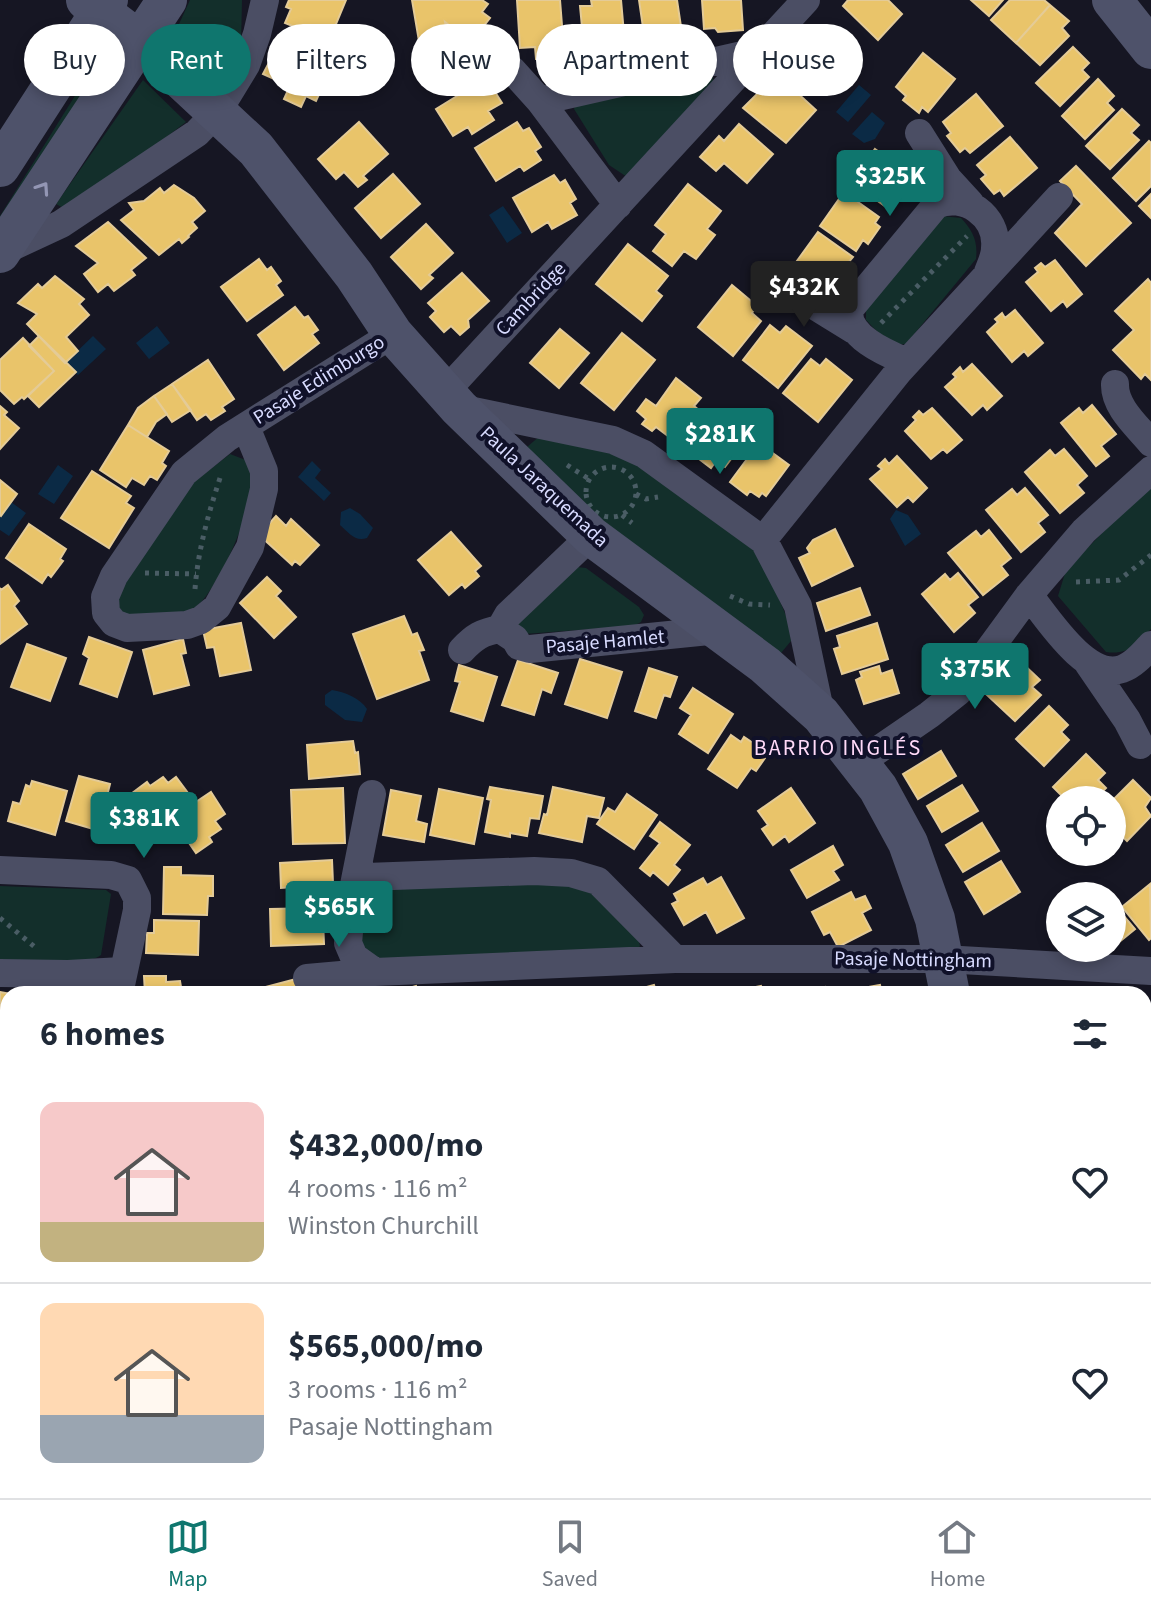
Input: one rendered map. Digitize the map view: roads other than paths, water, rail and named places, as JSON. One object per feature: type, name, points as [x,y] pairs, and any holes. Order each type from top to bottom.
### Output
[{"type":"street","points":[[152,24],[167,0]]},
{"type":"street","points":[[0,253],[61,224],[197,133],[218,111],[251,53],[265,0]]},
{"type":"street","name":"Cambridge","points":[[783,24],[806,0]]},
{"type":"street","points":[[1112,0],[1151,49]]},
{"type":"street","points":[[0,167],[98,4]]},
{"type":"street","name":"Paula Jaraquemada","points":[[98,4],[141,42]]},
{"type":"street","points":[[0,253],[141,42]]},
{"type":"street","points":[[540,101],[733,57]]},
{"type":"street","name":"Cambridge","points":[[452,400],[618,205],[733,78]]},
{"type":"street","points":[[520,79],[618,205]]},
{"type":"street","name":"Paula Jaraquemada","points":[[201,96],[256,149],[288,187],[354,275],[393,334],[452,400],[607,525],[719,630],[765,665],[821,715],[859,763],[894,815],[908,843],[935,919],[947,976]]},
{"type":"street","points":[[919,133],[971,217]]},
{"type":"street","points":[[763,540],[907,362],[1059,197]]},
{"type":"street","points":[[907,362],[884,352],[849,319],[849,310],[936,205],[951,199],[994,233],[996,246],[987,274]]},
{"type":"street","points":[[781,285],[864,330]]},
{"type":"street","name":"Pasaje Edimburgo","points":[[239,431],[264,471],[264,489],[250,547],[217,607],[193,623],[127,628],[114,623],[106,613],[105,597],[123,563],[184,473],[204,454],[239,431],[393,334]]},
{"type":"street","points":[[1115,384],[1115,394],[1120,404],[1151,443]]},
{"type":"street","points":[[452,400],[623,444],[644,454],[763,540],[798,606],[821,715]]},
{"type":"street","points":[[859,763],[958,692],[1029,595],[1084,531],[1151,470]]},
{"type":"street","points":[[462,650],[474,637],[485,631],[500,629],[520,601],[607,525]]},
{"type":"street","points":[[1029,595],[1088,663],[1127,720],[1140,745]]},
{"type":"street","name":"Pasaje Hamlet","points":[[500,629],[515,639],[519,646],[530,649],[719,630]]},
{"type":"street","points":[[1088,663],[1118,671],[1133,663],[1151,645]]},
{"type":"street","points":[[372,794],[354,885],[348,943],[354,957],[375,972]]},
{"type":"street","points":[[0,870],[111,875],[128,880],[137,898],[121,982],[68,974],[0,973]]},
{"type":"street","points":[[354,885],[366,877],[409,875],[534,871],[587,877],[598,881],[610,892],[675,959]]},
{"type":"street","name":"Pasaje Nottingham","points":[[307,978],[375,972],[675,959],[947,976],[1151,971]]},
{"type":"water","points":[[863,88],[871,95],[848,122],[836,112],[850,96],[863,96]]},
{"type":"water","points":[[872,112],[885,123],[875,139],[864,143],[852,134]]},
{"type":"water","points":[[503,206],[522,233],[507,243],[489,215]]},
{"type":"water","points":[[157,326],[170,343],[149,359],[136,343]]},
{"type":"water","points":[[93,336],[106,349],[78,375],[65,363]]},
{"type":"water","points":[[312,461],[321,470],[315,478],[331,493],[324,501],[298,477]]},
{"type":"water","points":[[58,465],[73,476],[54,504],[38,494]]},
{"type":"water","points":[[11,502],[26,513],[9,536],[0,530],[0,517]]},
{"type":"water","points":[[350,508],[373,528],[367,538],[356,538],[340,525],[341,512]]},
{"type":"water","points":[[896,510],[908,515],[921,534],[905,546],[890,519]]},
{"type":"water","points":[[332,690],[352,696],[364,705],[367,709],[362,722],[345,720],[325,705],[325,695]]},
{"type":"district","name":"BARRIO INGLÉS","points":[[838,748]]}]
